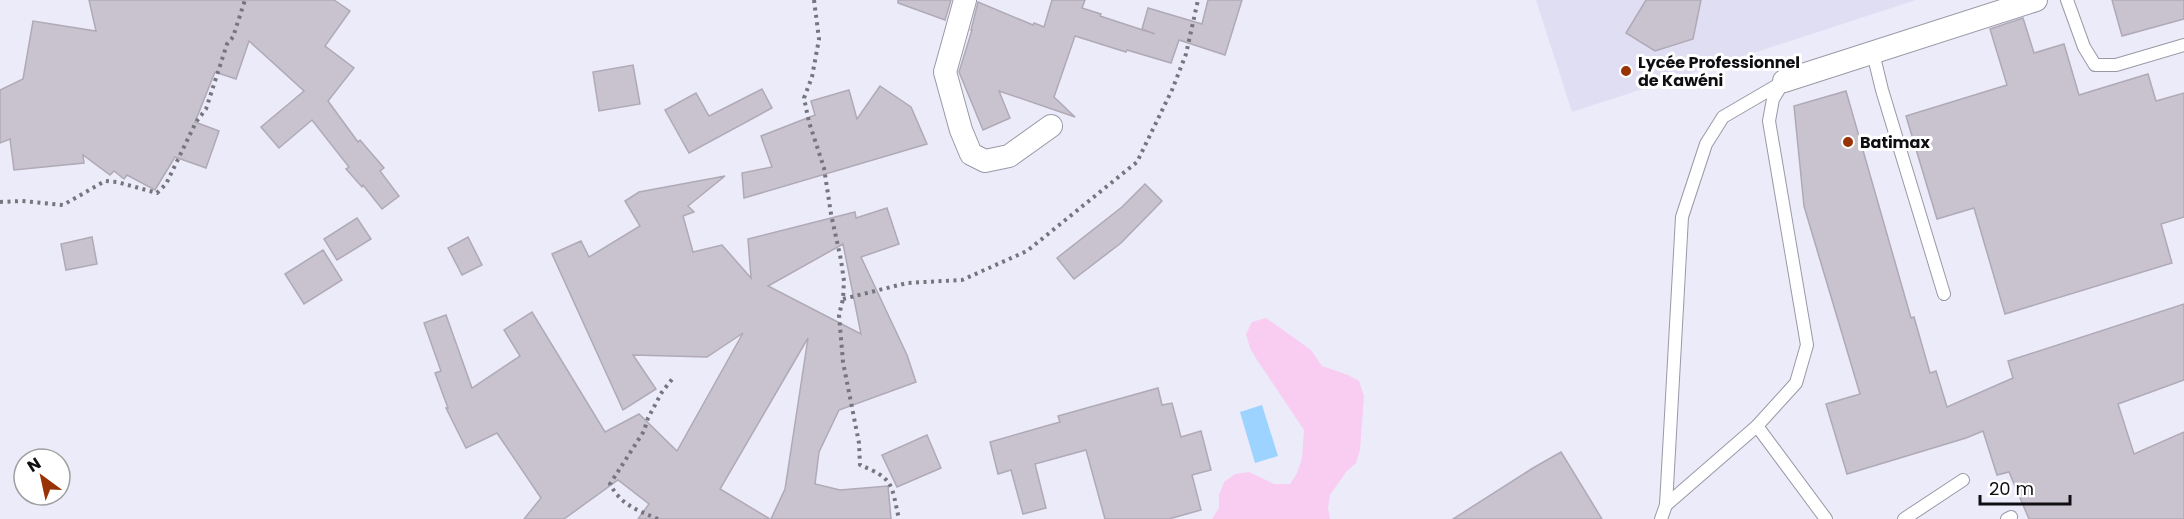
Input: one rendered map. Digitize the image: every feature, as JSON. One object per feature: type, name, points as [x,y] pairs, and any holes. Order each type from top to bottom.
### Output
[{"type":"street","points":[[965,0],[945,72],[961,130],[971,154],[986,160],[1009,156],[1051,126]]},
{"type":"street","points":[[1784,81],[2036,0]]},
{"type":"lane","points":[[2067,0],[2084,47],[2095,65],[2116,65],[2184,45]]},
{"type":"lane","points":[[1873,53],[1882,90],[1944,294]]},
{"type":"lane","points":[[1666,505],[1757,426],[1796,383],[1807,345],[1769,121],[1773,99],[1784,81]]},
{"type":"lane","points":[[1661,519],[1666,505],[1682,217],[1706,144],[1723,117],[1784,81]]},
{"type":"lane","points":[[1757,426],[1826,519]]},
{"type":"lane","points":[[1904,519],[1963,480]]},
{"type":"path","points":[[0,201],[63,205],[105,181],[157,193],[166,184],[196,122],[206,109],[227,44],[233,37],[245,0]]},
{"type":"path","points":[[814,0],[819,39],[812,76],[804,98],[808,122],[824,168],[841,260],[844,281],[839,315],[843,362],[859,442],[860,465],[881,473],[890,483],[899,519]]},
{"type":"path","points":[[843,299],[907,283],[962,280],[1027,251],[1137,162],[1172,90],[1186,54],[1198,0]]},
{"type":"path","points":[[658,519],[633,508],[617,497],[610,484],[644,431],[648,418],[662,392],[673,378]]},
{"type":"shaded area","name":"Lycée Professionnel de Kawéni","points":[[1536,0],[1916,0],[1572,112]]},
{"type":"shaded area","points":[[1266,318],[1311,350],[1322,366],[1359,381],[1364,396],[1360,450],[1356,463],[1346,472],[1330,495],[1328,508],[1330,519],[1212,519],[1219,508],[1219,495],[1224,482],[1235,474],[1249,472],[1274,484],[1290,484],[1302,459],[1304,430],[1257,360],[1246,334],[1252,322]]},
{"type":"water","points":[[1262,405],[1278,456],[1255,463],[1240,412]]},
{"type":"building","points":[[89,0],[334,0],[350,11],[325,46],[354,68],[328,101],[358,142],[360,140],[384,168],[380,171],[399,196],[382,209],[363,185],[362,187],[346,169],[349,167],[312,120],[279,148],[261,127],[304,91],[249,41],[236,79],[215,72],[195,122],[219,131],[206,168],[175,157],[155,190],[127,175],[124,179],[114,171],[110,175],[83,155],[84,163],[14,170],[10,139],[0,143],[0,90],[23,79],[33,21],[96,31]]},
{"type":"building","points":[[898,0],[951,0],[945,20],[898,3]]},
{"type":"building","points":[[1052,0],[1085,0],[1082,8],[1155,34],[1142,29],[1148,8],[1202,24],[1208,0],[1242,0],[1225,55],[1179,40],[1171,63],[1075,36],[1054,97],[1075,117],[999,91],[1010,118],[983,130],[959,72],[978,2],[1033,25],[1034,23],[1044,27]]},
{"type":"building","points":[[1646,0],[1701,0],[1693,39],[1655,51],[1626,33]]},
{"type":"building","points":[[2112,0],[2184,0],[2184,19],[2122,36]]},
{"type":"building","points":[[2023,18],[2034,53],[2064,44],[2079,95],[2148,74],[2156,101],[2184,93],[2184,217],[2161,224],[2172,263],[2005,314],[1974,208],[1937,219],[1906,116],[2007,85],[1990,29]]},
{"type":"building","points":[[633,65],[640,104],[599,111],[593,72]]},
{"type":"building","points":[[880,86],[911,107],[927,144],[744,198],[742,173],[772,167],[761,136],[815,115],[811,101],[849,90],[857,119]]},
{"type":"building","points":[[762,89],[772,108],[689,153],[665,110],[696,93],[709,116]]},
{"type":"building","points":[[1846,91],[1911,318],[1914,317],[1930,373],[1936,371],[1947,407],[2013,378],[2008,361],[2184,304],[2184,380],[2118,404],[2134,454],[2184,432],[2184,519],[2029,519],[2009,472],[1997,475],[1983,431],[1847,474],[1826,404],[1860,394],[1804,206],[1794,106]]},
{"type":"building","points":[[725,176],[688,206],[694,212],[683,216],[693,252],[722,245],[751,278],[748,239],[855,212],[856,218],[887,208],[899,244],[861,257],[907,355],[916,382],[839,410],[819,452],[815,484],[840,490],[888,486],[891,519],[771,519],[785,489],[808,338],[720,489],[770,519],[638,519],[649,504],[618,480],[564,519],[524,519],[541,498],[497,433],[466,448],[446,408],[448,408],[435,373],[441,371],[424,323],[446,315],[472,388],[520,356],[504,330],[532,312],[605,432],[639,414],[677,451],[743,333],[707,357],[633,355],[656,389],[623,410],[552,254],[581,241],[589,257],[640,226],[625,201],[639,192]],"holes":[[[843,244],[861,334],[768,286]]]},
{"type":"building","points":[[1145,184],[1162,201],[1121,243],[1074,279],[1057,258],[1122,207]]},
{"type":"building","points":[[357,218],[371,239],[337,260],[324,239]]},
{"type":"building","points":[[92,237],[97,264],[66,270],[61,244]]},
{"type":"building","points":[[468,237],[482,265],[462,275],[448,248]]},
{"type":"building","points":[[323,250],[342,280],[304,304],[285,274]]},
{"type":"building","points":[[1158,388],[1162,405],[1172,403],[1181,437],[1201,431],[1211,470],[1192,475],[1201,510],[1169,519],[1105,519],[1086,450],[1035,464],[1046,508],[1023,514],[1011,470],[998,474],[990,442],[1060,422],[1058,416]]},
{"type":"building","points":[[927,435],[941,468],[897,487],[882,455]]},
{"type":"building","points":[[1561,452],[1602,519],[1453,519],[1533,468]]},
{"type":"place","name":"Lycée Professionnel de Kawéni","points":[[1626,71]]},
{"type":"place","name":"Batimax","points":[[1848,142]]}]
